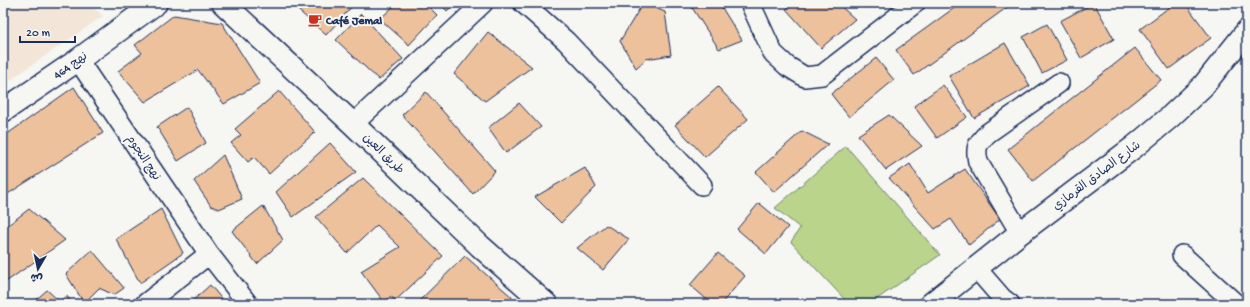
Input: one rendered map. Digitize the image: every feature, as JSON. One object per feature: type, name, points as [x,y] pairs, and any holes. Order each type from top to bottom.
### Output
[{"type":"main road","name":"نهج 464","points":[[3,111],[78,60],[156,3]]},
{"type":"main road","name":"طريق العين","points":[[223,3],[353,124],[480,246],[546,304]]},
{"type":"main road","name":"شارع الصادق القرمازي","points":[[931,304],[1020,233],[1134,147],[1170,117],[1203,86],[1247,31]]},
{"type":"street","points":[[353,124],[483,3]]},
{"type":"street","points":[[523,3],[566,41],[702,185]]},
{"type":"street","points":[[750,3],[773,54],[787,66],[805,77],[822,75],[915,3]]},
{"type":"street","name":"نهج النجوم","points":[[78,60],[210,254],[248,304]]},
{"type":"street","points":[[1020,233],[978,162],[976,151],[978,143],[988,133],[1059,83]]},
{"type":"street","points":[[145,304],[210,254]]},
{"type":"street","points":[[1182,255],[1236,304]]},
{"type":"street","points":[[976,268],[1002,298],[1010,304]]},
{"type":"shaded area","points":[[3,3],[88,3],[103,16],[3,85]]},
{"type":"green space","points":[[846,146],[940,255],[870,304],[849,304],[791,242],[800,228],[775,208]]},
{"type":"building","points":[[290,3],[355,3],[326,35]]},
{"type":"building","points":[[397,3],[425,3],[437,15],[409,45],[380,19]]},
{"type":"building","points":[[440,3],[455,3],[447,11]]},
{"type":"building","points":[[643,3],[665,12],[671,55],[646,59],[636,68],[620,41]]},
{"type":"building","points":[[689,3],[719,3],[742,40],[719,49]]},
{"type":"building","points":[[794,3],[837,3],[855,19],[821,48],[786,9]]},
{"type":"building","points":[[961,3],[1013,3],[914,75],[896,50]]},
{"type":"building","points":[[1094,3],[1114,39],[1081,58],[1060,21]]},
{"type":"building","points":[[1175,3],[1185,3],[1211,38],[1169,69],[1140,29]]},
{"type":"building","points":[[361,14],[403,59],[379,80],[336,40]]},
{"type":"building","points":[[174,15],[222,23],[260,83],[224,104],[198,70],[145,102],[118,71],[142,53],[135,45]]},
{"type":"building","points":[[1047,24],[1067,60],[1042,73],[1023,37]]},
{"type":"building","points":[[488,32],[532,67],[485,101],[454,74]]},
{"type":"building","points":[[1005,43],[1030,86],[974,118],[949,76]]},
{"type":"building","points":[[1135,48],[1161,80],[1033,181],[1008,149]]},
{"type":"building","points":[[876,58],[894,80],[849,117],[831,94]]},
{"type":"building","points":[[943,85],[967,117],[937,138],[914,106]]},
{"type":"building","points":[[74,87],[103,133],[3,197],[3,137]]},
{"type":"building","points":[[718,87],[748,119],[705,157],[675,125]]},
{"type":"building","points":[[279,91],[315,132],[269,174],[254,157],[248,162],[231,143],[241,135],[235,129]]},
{"type":"building","points":[[426,92],[495,171],[473,194],[402,115]]},
{"type":"building","points":[[519,103],[541,127],[506,153],[488,128]]},
{"type":"building","points":[[187,107],[206,143],[178,161],[157,127]]},
{"type":"building","points":[[889,115],[922,146],[886,170],[858,135]]},
{"type":"building","points":[[802,131],[828,144],[774,192],[756,172]]},
{"type":"building","points":[[330,143],[356,172],[293,217],[276,192]]},
{"type":"building","points":[[223,155],[242,199],[219,209],[211,206],[194,181]]},
{"type":"building","points":[[910,164],[928,193],[965,169],[1000,219],[969,245],[951,219],[935,229],[889,178]]},
{"type":"building","points":[[585,168],[596,187],[561,223],[535,197]]},
{"type":"building","points":[[363,178],[443,256],[395,301],[391,296],[384,302],[361,271],[400,247],[377,225],[347,253],[316,217]]},
{"type":"building","points":[[759,203],[788,227],[766,254],[737,229]]},
{"type":"building","points":[[263,206],[283,240],[257,264],[232,231]]},
{"type":"building","points":[[29,209],[65,240],[3,284],[3,229]]},
{"type":"building","points":[[161,209],[183,253],[140,283],[116,239]]},
{"type":"building","points":[[606,225],[629,239],[603,270],[577,248]]},
{"type":"building","points":[[92,250],[124,288],[114,295],[99,288],[84,303],[66,274]]},
{"type":"building","points":[[718,253],[745,276],[721,304],[712,304],[690,285]]},
{"type":"building","points":[[465,256],[512,297],[507,304],[416,304]]},
{"type":"building","points":[[210,285],[226,304],[189,304]]},
{"type":"building","points":[[47,290],[59,301],[67,296],[72,304],[31,304]]},
{"type":"place","name":"Café Jemal","points":[[315,20]]}]
